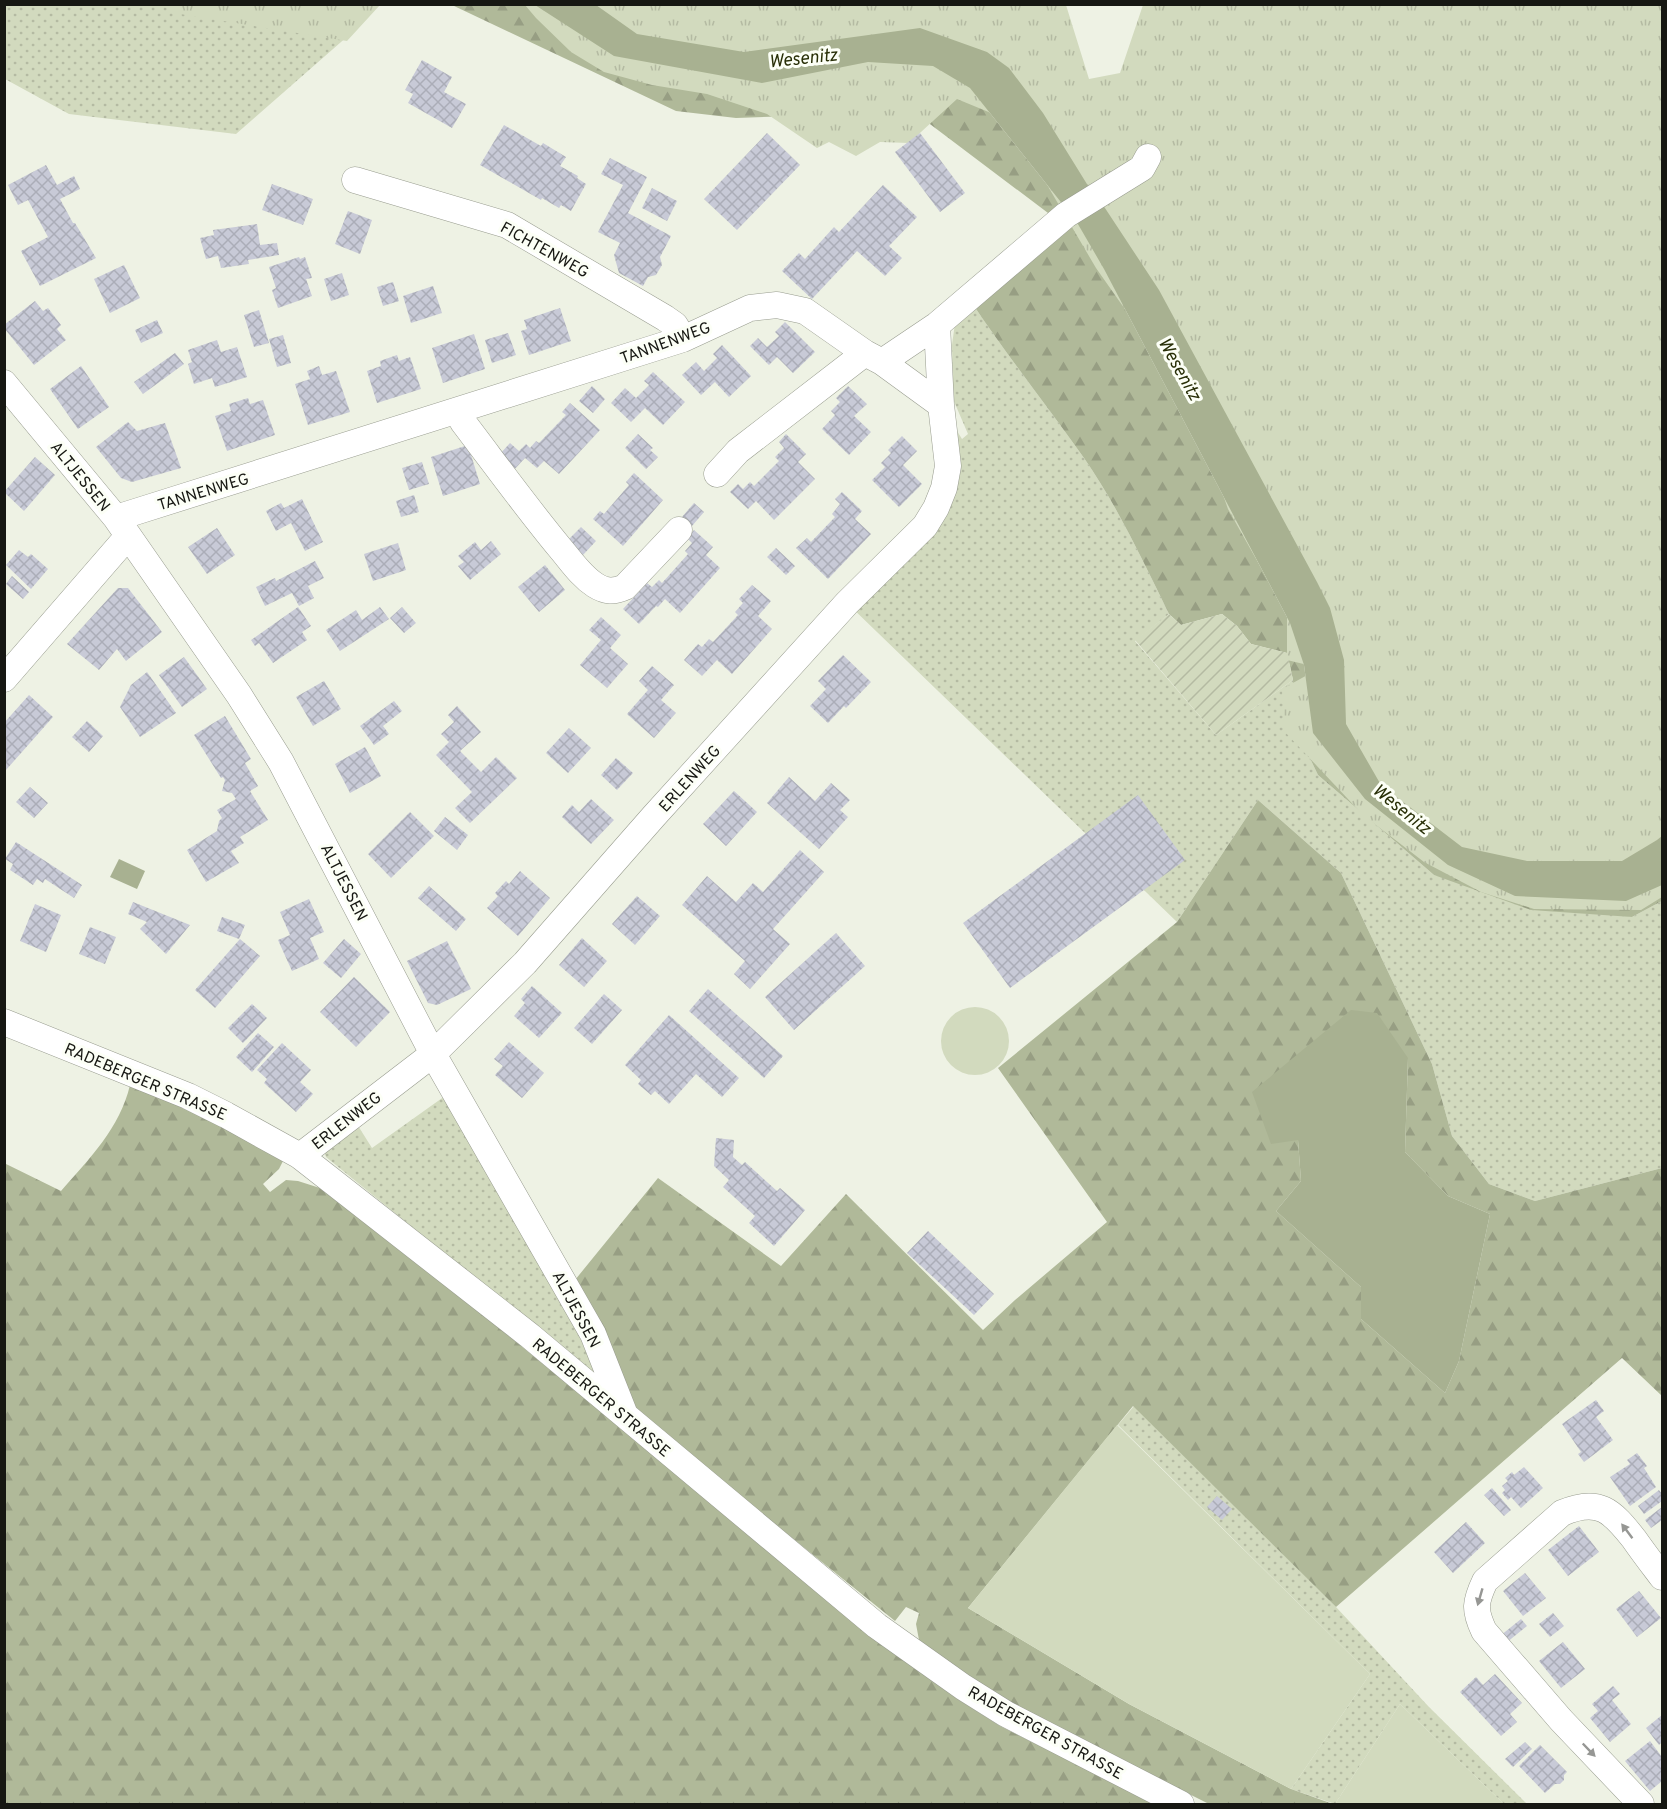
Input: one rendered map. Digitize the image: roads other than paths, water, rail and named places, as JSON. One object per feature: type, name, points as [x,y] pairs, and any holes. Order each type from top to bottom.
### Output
[{"type":"street","points":[[717,474],[738,451],[873,357],[937,325],[1066,214],[1142,168],[1148,158]]},
{"type":"street","name":"FICHTENWEG","points":[[355,180],[507,225],[665,318],[675,325],[683,339]]},
{"type":"street","name":"TANNENWEG","points":[[122,527],[457,411],[683,339],[750,308],[777,305],[805,311],[873,357]]},
{"type":"street","name":"ERLENWEG","points":[[300,1156],[433,1054],[525,963],[646,825],[847,603],[926,526],[944,489],[948,466],[941,405],[937,325]]},
{"type":"street","points":[[873,357],[941,405]]},
{"type":"street","name":"ALTJESSEN","points":[[4,383],[122,527],[239,695],[281,762],[433,1054],[593,1334],[627,1418]]},
{"type":"street","points":[[457,411],[550,536],[586,579],[597,587],[606,591],[615,591],[625,587],[679,530]]},
{"type":"street","points":[[4,679],[122,527]]},
{"type":"street","name":"RADEBERGER STRASSE","points":[[4,1022],[188,1096],[300,1156],[530,1336],[877,1626],[963,1687],[1006,1714],[1181,1804]]},
{"type":"street","points":[[1641,1804],[1561,1720],[1484,1631],[1478,1619],[1478,1596],[1485,1581],[1562,1513],[1589,1506],[1604,1510],[1617,1518],[1662,1577]]},
{"type":"water","name":"Wesenitz","points":[[535,5],[596,5],[637,34],[744,52],[920,28],[987,52],[1009,68],[1043,113],[1090,189],[1064,206],[970,88],[933,66],[868,62],[762,83],[614,56]]},
{"type":"water","name":"Wesenitz","points":[[1101,202],[1159,290],[1330,608],[1344,660],[1346,724],[1381,785],[1462,847],[1527,861],[1622,861],[1662,836],[1662,885],[1626,901],[1515,896],[1448,865],[1365,799],[1313,733],[1304,665],[1290,623],[1104,269],[1075,219]]},
{"type":"water","points":[[119,859],[145,871],[137,889],[110,877]]},
{"type":"water","points":[[1351,1010],[1377,1013],[1408,1058],[1405,1152],[1448,1196],[1490,1214],[1459,1361],[1445,1393],[1361,1319],[1361,1287],[1276,1211],[1301,1181],[1298,1140],[1271,1144],[1252,1092]]}]
